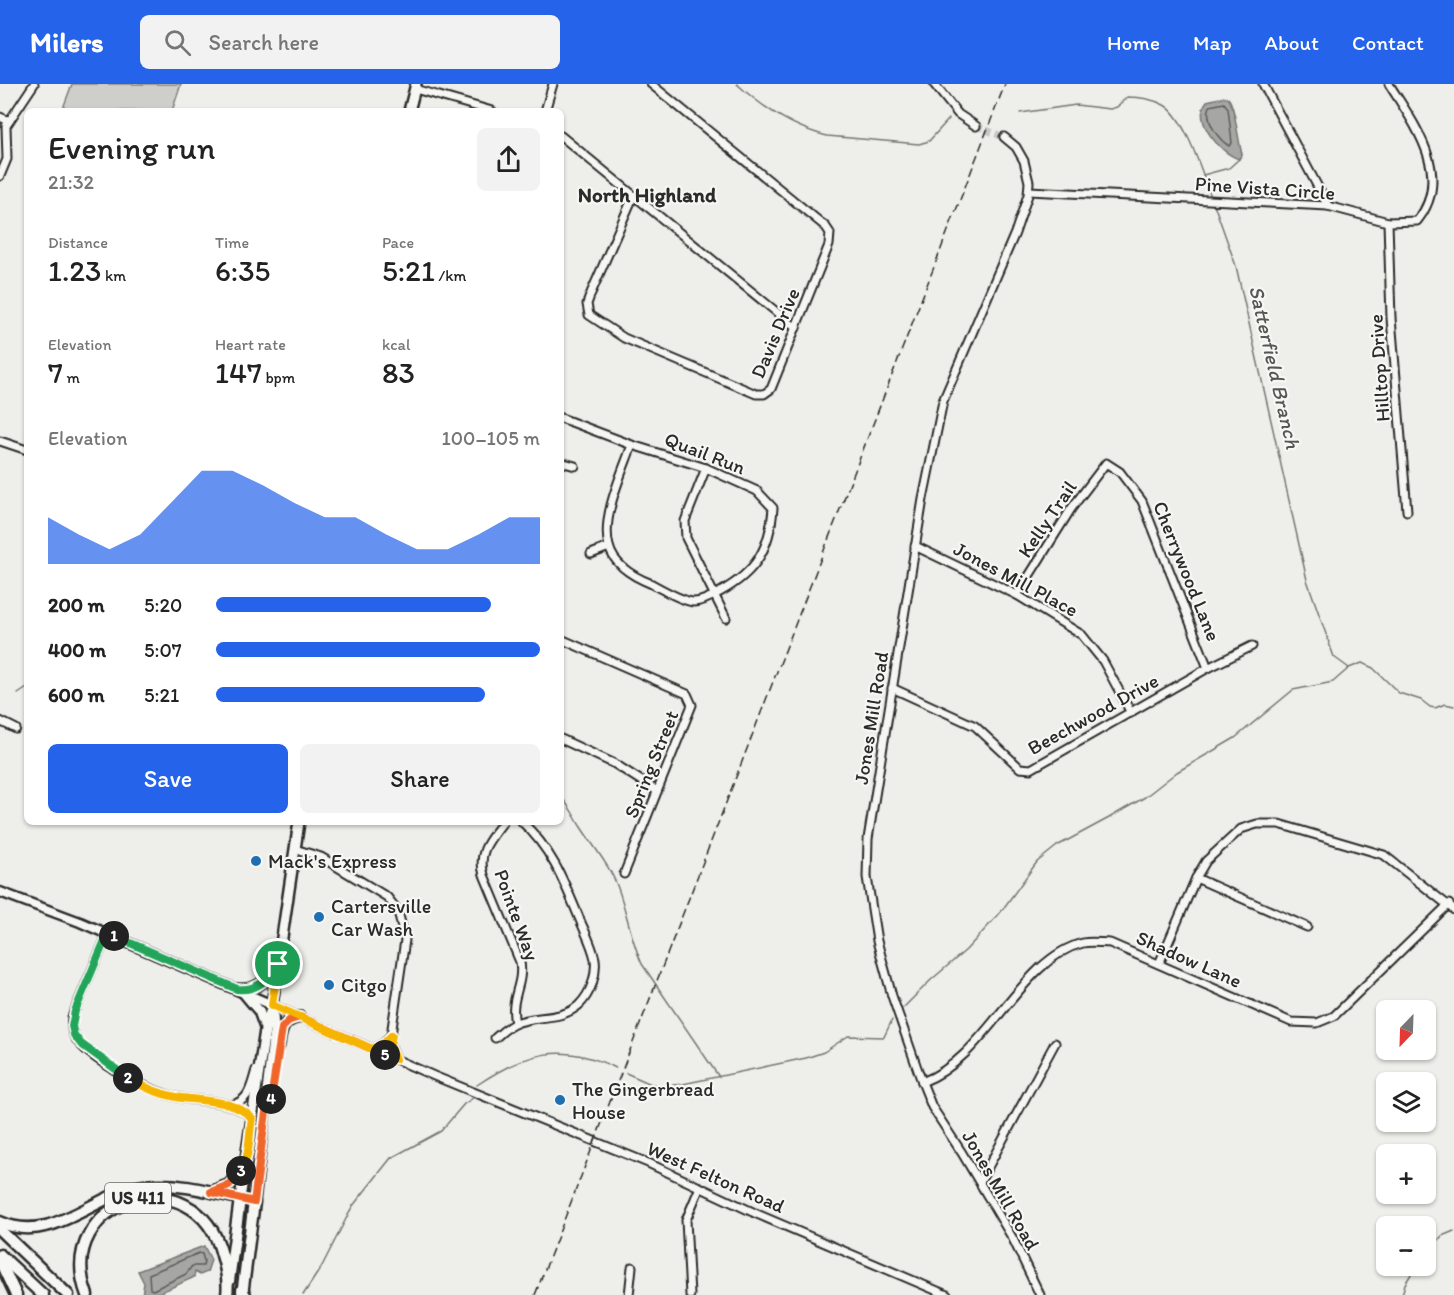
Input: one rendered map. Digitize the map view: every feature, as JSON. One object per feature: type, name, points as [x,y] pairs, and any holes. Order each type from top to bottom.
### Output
[{"type":"main road","points":[[411,108],[415,87]]},
{"type":"main road","points":[[228,1290],[265,1030],[272,1005],[299,825]]},
{"type":"main road","points":[[265,1030],[259,1011],[240,991],[261,984],[278,964]]},
{"type":"main road","points":[[243,1293],[266,1112],[274,1032],[272,1005]]},
{"type":"main road","points":[[266,1112],[274,1083],[282,1028],[290,1020],[300,1017]]},
{"type":"main road","points":[[211,1192],[229,1185],[245,1166]]},
{"type":"main road","points":[[0,1222],[15,1227],[42,1227],[57,1223],[115,1195],[142,1186],[166,1186],[211,1192],[254,1202]]},
{"type":"main road","name":"US 411","points":[[87,1295],[82,1281],[81,1263],[84,1248],[93,1229],[113,1208],[147,1197],[176,1201],[192,1208],[203,1218],[219,1245],[228,1290]]},
{"type":"main road","points":[[0,1230],[68,1295]]},
{"type":"main road","points":[[0,1255],[43,1295]]},
{"type":"main road","points":[[0,1261],[16,1295]]},
{"type":"street","points":[[546,108],[553,84]]},
{"type":"street","name":"Davis Drive","points":[[633,197],[591,293],[587,310],[592,319],[624,339],[756,394],[764,394],[771,389],[829,245],[830,233],[826,227],[651,84]]},
{"type":"street","points":[[933,84],[958,114],[976,126]]},
{"type":"street","points":[[1263,84],[1328,206]]},
{"type":"street","name":"Pine Vista Circle","points":[[1029,191],[1328,206],[1388,222],[1417,221],[1425,211],[1434,179],[1426,142],[1389,84]]},
{"type":"street","points":[[0,176],[7,159],[6,126],[33,85]]},
{"type":"street","points":[[415,87],[482,108]]},
{"type":"street","points":[[0,117],[9,121]]},
{"type":"street","name":"Jones Mill Road","points":[[1004,137],[1016,147],[1022,156],[1028,172],[1029,191],[1015,233],[943,401],[915,546],[867,839],[867,877],[874,925],[884,969],[932,1107],[980,1182],[1021,1255],[1040,1295]]},
{"type":"street","points":[[564,139],[796,328]]},
{"type":"street","name":"Hilltop Drive","points":[[1388,222],[1391,318],[1407,511]]},
{"type":"street","name":"Quail Run","points":[[564,419],[632,445],[706,468],[757,491],[773,508],[772,531],[758,562],[740,581],[714,596],[694,602],[636,578],[619,565],[609,547],[606,524],[632,445]]},
{"type":"street","points":[[0,441],[24,449]]},
{"type":"street","points":[[564,463],[575,466]]},
{"type":"street","name":"Kelly Trail","points":[[1017,595],[1071,509],[1106,463]]},
{"type":"street","name":"Cherrywood Lane","points":[[1106,463],[1120,472],[1142,501],[1208,668]]},
{"type":"street","points":[[706,468],[685,521],[687,538],[726,618]]},
{"type":"street","name":"Jones Mill Place","points":[[915,546],[1017,595],[1070,626],[1092,645],[1131,713]]},
{"type":"street","points":[[591,554],[609,547]]},
{"type":"street","name":"Spring Street","points":[[564,640],[687,694],[692,705],[624,874]]},
{"type":"street","name":"Beechwood Drive","points":[[892,688],[975,726],[1024,769],[1031,769],[1208,668],[1252,646]]},
{"type":"street","points":[[0,721],[16,729]]},
{"type":"street","points":[[564,740],[615,764],[657,791]]},
{"type":"street","points":[[1159,964],[1196,878],[1206,861],[1241,830],[1257,824],[1279,824],[1384,855],[1451,907]]},
{"type":"street","name":"Pointe Way","points":[[501,825],[485,846],[481,860],[484,875],[520,962],[521,975],[513,1002],[515,1023]]},
{"type":"street","points":[[495,1038],[515,1023],[561,1015],[570,1011],[589,992],[595,971],[591,946],[558,869],[544,846],[525,825]]},
{"type":"street","points":[[295,849],[321,857],[387,897],[398,911],[405,940],[390,1045],[396,1059]]},
{"type":"street","points":[[1196,878],[1307,927]]},
{"type":"street","points":[[0,892],[108,933],[272,1005]]},
{"type":"street","name":"Shadow Lane","points":[[922,1082],[947,1070],[968,1051],[1038,971],[1062,951],[1085,942],[1110,943],[1292,1022],[1317,1023],[1334,1016],[1451,907]]},
{"type":"street","points":[[108,933],[72,1017],[72,1029],[78,1041],[120,1073],[147,1087],[173,1096],[232,1105],[252,1118]]},
{"type":"street","name":"West Felton Road","points":[[272,1005],[947,1295]]},
{"type":"street","points":[[372,1049],[383,1044],[392,1035]]},
{"type":"street","points":[[980,1182],[1055,1043]]},
{"type":"street","points":[[232,1105],[248,1095],[262,1054]]},
{"type":"street","points":[[690,1295],[686,1220],[700,1187]]},
{"type":"street","points":[[629,1295],[632,1267]]},
{"type":"shaded area","points":[[72,84],[181,84],[173,108],[63,108]]},
{"type":"water","points":[[1228,98],[1234,115],[1242,154],[1239,159],[1216,143],[1205,126],[1203,109],[1207,101]]},
{"type":"water","points":[[204,1246],[211,1260],[207,1272],[200,1275],[195,1272],[194,1277],[175,1286],[142,1295],[144,1283],[138,1271]]},
{"type":"waterway","name":"Satterfield Branch","points":[[737,84],[779,116],[803,128],[827,136],[919,144],[929,141],[949,119]]},
{"type":"waterway","name":"Satterfield Branch","points":[[1020,113],[1076,105],[1110,109],[1117,107],[1127,97],[1160,103],[1172,111],[1186,133],[1211,197]]},
{"type":"waterway","points":[[1203,175],[1229,168],[1239,159]]},
{"type":"waterway","name":"Satterfield Branch","points":[[1214,204],[1236,266],[1307,580],[1334,657],[1349,668]]},
{"type":"waterway","points":[[903,1008],[966,950],[1000,913],[1037,862],[1057,846],[1145,797],[1177,772],[1235,738],[1293,690],[1333,682],[1349,668],[1362,663],[1373,668],[1399,693],[1421,700],[1430,707],[1435,708],[1445,704],[1454,706]]},
{"type":"waterway","points":[[18,694],[24,690]]},
{"type":"waterway","points":[[564,800],[614,879],[642,964],[719,1077]]},
{"type":"waterway","points":[[626,1073],[651,1084],[664,1086],[683,1084],[806,1058],[824,1052],[848,1036],[884,1037],[892,1020]]},
{"type":"waterway","points":[[477,1085],[512,1065],[545,1054],[578,1055],[616,1068]]},
{"type":"waterway","points":[[303,1295],[322,1266],[352,1207],[391,1158],[441,1131],[464,1104],[473,1098]]},
{"type":"waterway","points":[[1436,1243],[1442,1236],[1454,1231]]},
{"type":"waterway","points":[[1402,1295],[1410,1276]]},
{"type":"tunnel","points":[[976,126],[1004,137]]},
{"type":"railway","points":[[535,1295],[1005,84]]},
{"type":"place","name":"Mack's Express","points":[[256,861]]},
{"type":"place","name":"Cartersville Car Wash","points":[[319,917]]},
{"type":"place","name":"Citgo","points":[[329,985]]},
{"type":"place","name":"The Gingerbread House","points":[[560,1100]]},
{"type":"district","name":"North Highland","points":[[647,194]]},
{"type":"route","points":[[278,964],[270,976],[257,987],[237,989],[108,933],[72,1020],[73,1032],[81,1044],[134,1081],[160,1093],[185,1099],[232,1105],[249,1114],[252,1118],[245,1166],[229,1185],[211,1192],[254,1202],[266,1112],[274,1083],[281,1031],[285,1024],[293,1018],[300,1017],[307,1020],[372,1049],[396,1059],[390,1045],[392,1035],[383,1044],[372,1049],[322,1027],[307,1020],[272,1005],[278,964]]}]
